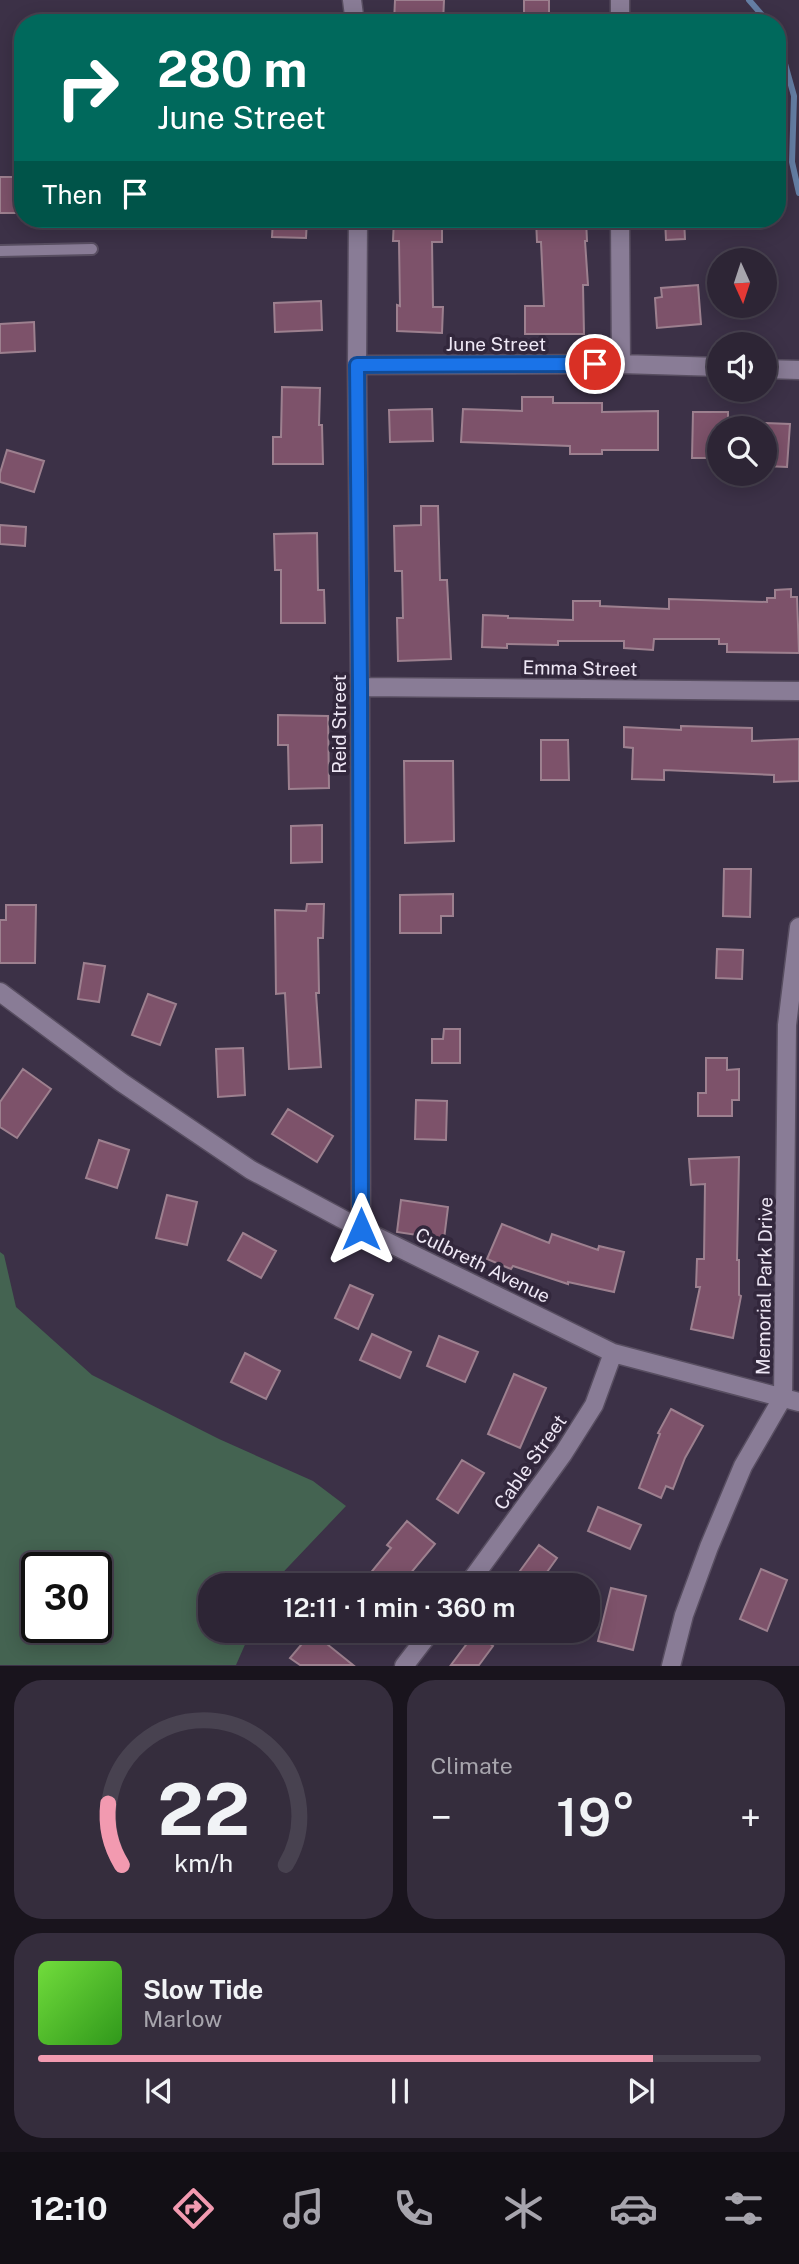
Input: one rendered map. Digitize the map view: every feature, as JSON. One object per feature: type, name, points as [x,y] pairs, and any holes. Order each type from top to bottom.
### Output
[{"type":"street","name":"Reid Street","points":[[358,228],[361,1229]]},
{"type":"street","points":[[620,228],[621,364]]},
{"type":"street","name":"June Street","points":[[357,365],[621,364],[707,367]]},
{"type":"street","points":[[777,369],[799,370]]},
{"type":"street","name":"Emma Street","points":[[360,687],[799,691]]},
{"type":"street","name":"Memorial Park Drive","points":[[671,1665],[684,1615],[743,1466],[791,1399],[787,1025],[799,927]]},
{"type":"street","name":"Culbreth Avenue","points":[[0,992],[121,1082],[251,1170],[361,1229],[613,1353],[791,1399]]},
{"type":"street","name":"Cable Street","points":[[476,1573],[555,1465],[594,1405],[613,1353]]},
{"type":"street","points":[[404,1665],[421,1643]]},
{"type":"lane","points":[[0,251],[92,249]]},
{"type":"green space","points":[[0,1252],[4,1255],[16,1307],[92,1375],[219,1439],[313,1481],[346,1506],[282,1573],[198,1573],[198,1643],[246,1643],[236,1665],[0,1665]]},
{"type":"building","points":[[395,0],[444,0],[443,14],[394,14]]},
{"type":"building","points":[[524,0],[549,0],[549,14],[524,14]]},
{"type":"building","points":[[0,177],[14,177],[14,213],[0,213]]},
{"type":"building","points":[[272,228],[307,228],[306,238],[272,237]]},
{"type":"building","points":[[394,228],[442,228],[442,242],[432,242],[433,307],[443,307],[442,333],[397,331],[397,305],[400,306],[399,241],[393,241]]},
{"type":"building","points":[[536,228],[586,228],[588,285],[583,285],[584,334],[525,334],[525,306],[544,306],[541,242],[537,242]]},
{"type":"building","points":[[665,228],[684,228],[685,239],[666,240]]},
{"type":"building","points":[[698,285],[701,324],[657,328],[655,298],[662,297],[661,288]]},
{"type":"building","points":[[321,301],[322,330],[275,332],[274,303]]},
{"type":"building","points":[[34,322],[35,351],[0,353],[0,324]]},
{"type":"building","points":[[282,387],[320,388],[319,425],[322,425],[323,464],[273,464],[273,437],[281,437]]},
{"type":"building","points":[[522,397],[553,397],[553,403],[602,403],[602,412],[658,411],[658,450],[602,450],[602,454],[570,454],[570,446],[461,442],[463,409],[522,411]]},
{"type":"building","points":[[432,409],[433,441],[390,442],[389,410]]},
{"type":"building","points":[[693,412],[728,412],[728,416],[707,416],[707,458],[692,458]]},
{"type":"building","points":[[777,423],[790,424],[787,467],[777,467]]},
{"type":"building","points":[[7,450],[44,461],[34,492],[0,482]]},
{"type":"building","points":[[421,506],[438,506],[440,580],[447,580],[451,659],[398,661],[397,618],[403,618],[402,571],[395,571],[394,526],[421,525]]},
{"type":"building","points":[[0,525],[26,527],[25,546],[0,544]]},
{"type":"building","points":[[317,533],[318,590],[324,590],[325,623],[281,623],[281,570],[275,570],[274,534]]},
{"type":"building","points":[[791,589],[791,597],[797,597],[799,653],[727,652],[727,644],[719,644],[719,639],[654,639],[653,650],[624,648],[624,641],[558,641],[558,645],[507,644],[507,648],[482,647],[483,615],[573,620],[573,601],[600,601],[600,606],[669,609],[669,599],[767,602],[767,598],[775,598],[775,590]]},
{"type":"building","points":[[278,715],[328,716],[329,788],[289,789],[288,745],[278,745]]},
{"type":"building","points":[[681,726],[752,728],[752,741],[799,739],[799,781],[774,782],[774,775],[664,770],[664,780],[632,779],[633,748],[624,747],[624,727],[681,730]]},
{"type":"building","points":[[541,740],[568,740],[569,780],[541,780]]},
{"type":"building","points":[[404,761],[453,761],[454,841],[405,843]]},
{"type":"building","points":[[322,825],[322,862],[291,863],[291,826]]},
{"type":"building","points":[[724,869],[751,869],[750,917],[723,916]]},
{"type":"building","points":[[453,894],[453,916],[441,916],[441,933],[400,933],[400,895]]},
{"type":"building","points":[[307,904],[324,904],[323,938],[318,938],[319,993],[316,993],[321,1067],[289,1069],[285,993],[276,994],[275,910],[306,911]]},
{"type":"building","points":[[6,905],[36,905],[35,963],[0,963],[0,920],[6,920]]},
{"type":"building","points":[[717,949],[743,950],[742,979],[716,978]]},
{"type":"building","points":[[84,963],[105,966],[99,1002],[78,999]]},
{"type":"building","points":[[148,994],[176,1004],[160,1045],[132,1035]]},
{"type":"building","points":[[444,1029],[460,1029],[460,1063],[432,1063],[432,1039],[443,1039]]},
{"type":"building","points":[[243,1048],[245,1095],[218,1097],[216,1049]]},
{"type":"building","points":[[706,1058],[727,1058],[727,1070],[739,1069],[739,1100],[732,1100],[732,1116],[698,1116],[698,1093],[706,1093]]},
{"type":"building","points":[[23,1069],[51,1089],[17,1138],[0,1127],[0,1102]]},
{"type":"building","points":[[416,1100],[447,1101],[446,1140],[415,1139]]},
{"type":"building","points":[[288,1109],[333,1136],[317,1162],[272,1134]]},
{"type":"building","points":[[99,1140],[129,1150],[117,1188],[86,1178]]},
{"type":"building","points":[[739,1157],[737,1260],[741,1296],[733,1338],[691,1329],[700,1287],[696,1287],[697,1259],[704,1259],[705,1184],[691,1185],[689,1159]]},
{"type":"building","points":[[167,1195],[197,1202],[187,1245],[156,1238]]},
{"type":"building","points":[[401,1200],[448,1207],[444,1239],[397,1232]]},
{"type":"building","points":[[502,1224],[549,1243],[552,1234],[598,1250],[599,1246],[624,1252],[614,1292],[568,1284],[513,1266],[511,1269],[487,1259]]},
{"type":"building","points":[[243,1233],[276,1251],[261,1278],[228,1260]]},
{"type":"building","points":[[350,1285],[373,1295],[358,1329],[335,1318]]},
{"type":"building","points":[[372,1334],[411,1352],[400,1378],[360,1360]]},
{"type":"building","points":[[439,1336],[478,1352],[465,1382],[427,1366]]},
{"type":"building","points":[[245,1353],[280,1371],[266,1399],[231,1382]]},
{"type":"building","points":[[514,1374],[546,1388],[520,1448],[488,1434]]},
{"type":"building","points":[[671,1409],[703,1426],[685,1458],[673,1489],[666,1486],[661,1498],[639,1488],[660,1434],[658,1433]]},
{"type":"building","points":[[462,1460],[484,1473],[458,1513],[437,1499]]},
{"type":"building","points":[[598,1507],[641,1525],[630,1549],[588,1531]]},
{"type":"building","points":[[407,1521],[435,1544],[411,1573],[371,1573],[391,1548],[387,1545]]},
{"type":"building","points":[[539,1545],[557,1558],[546,1573],[518,1573]]},
{"type":"building","points":[[761,1569],[787,1580],[767,1631],[740,1619]]},
{"type":"building","points":[[611,1588],[646,1596],[633,1650],[600,1642]]},
{"type":"building","points":[[303,1643],[326,1643],[353,1665],[300,1665],[290,1658]]},
{"type":"building","points":[[468,1643],[489,1643],[493,1646],[479,1665],[451,1665]]},
{"type":"waterway","points":[[749,0],[761,14]]},
{"type":"waterway","points":[[786,67],[794,96],[792,162],[799,193]]},
{"type":"route","points":[[361,1229],[357,365],[595,364]]}]
